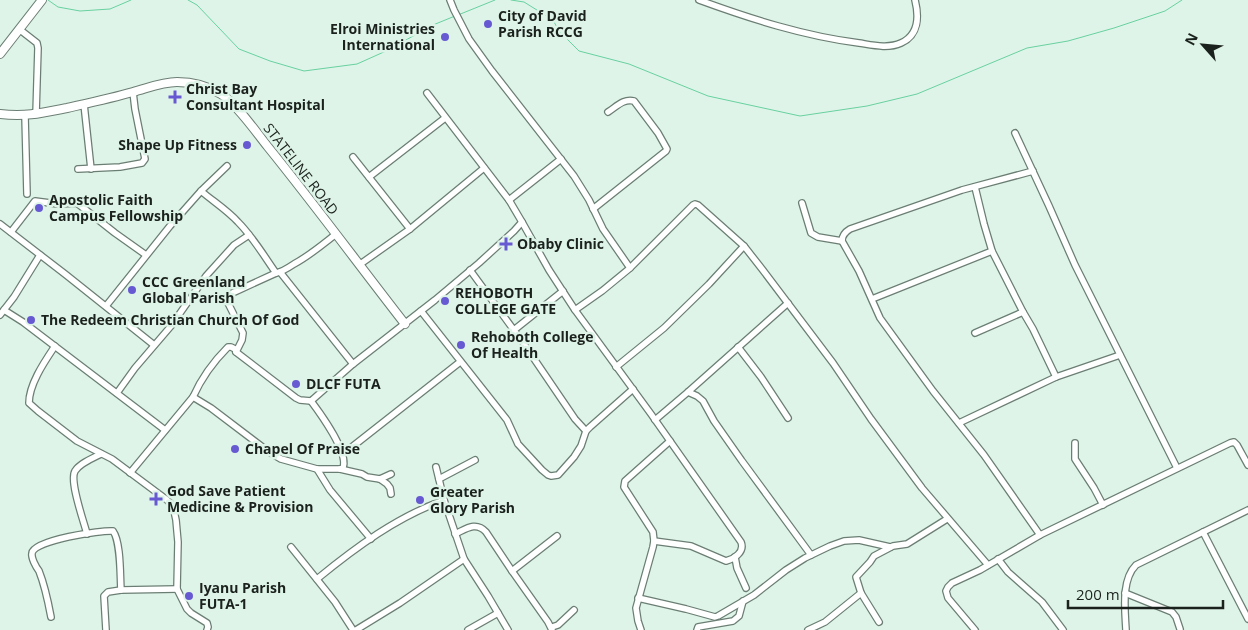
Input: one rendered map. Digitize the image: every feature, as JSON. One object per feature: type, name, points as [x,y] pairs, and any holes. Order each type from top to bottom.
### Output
[{"type":"street","points":[[0,54],[42,0]]},
{"type":"street","points":[[450,0],[469,39],[574,176],[584,191],[603,229],[630,268]]},
{"type":"street","points":[[699,0],[778,26],[844,41],[877,46],[893,46],[902,43],[914,31],[918,21],[915,0]]},
{"type":"street","points":[[19,28],[37,43],[38,48],[36,114]]},
{"type":"street","name":"STATELINE ROAD","points":[[0,114],[25,116],[176,82],[193,83],[222,94],[290,174],[405,324]]},
{"type":"street","points":[[78,169],[120,167],[142,163],[145,159],[133,92]]},
{"type":"street","points":[[427,93],[509,200],[562,291],[670,441],[742,545],[742,550],[735,557],[723,560],[691,546],[654,541]]},
{"type":"street","points":[[593,209],[667,149],[658,133],[634,101],[626,100],[608,112]]},
{"type":"street","points":[[84,104],[91,169]]},
{"type":"street","points":[[25,116],[26,194]]},
{"type":"street","points":[[369,177],[445,118]]},
{"type":"street","points":[[1015,133],[1071,256],[1177,468]]},
{"type":"street","points":[[353,157],[410,229]]},
{"type":"street","points":[[509,200],[560,159]]},
{"type":"street","points":[[106,306],[170,226],[227,166]]},
{"type":"street","points":[[360,265],[410,229],[484,168]]},
{"type":"street","points":[[1033,171],[962,190],[850,229],[843,235],[842,241],[859,271],[880,318],[933,391],[984,455],[1040,535]]},
{"type":"street","points":[[976,187],[992,251],[1056,376]]},
{"type":"street","points":[[201,192],[239,222],[353,364]]},
{"type":"street","points":[[11,232],[35,201],[58,204],[77,203],[115,234],[146,255]]},
{"type":"street","points":[[802,203],[811,232],[818,237],[842,241]]},
{"type":"street","points":[[575,310],[630,268],[695,204],[701,207],[744,246],[833,362],[871,419],[922,488],[988,565]]},
{"type":"street","points":[[310,401],[470,270],[506,239],[522,222]]},
{"type":"street","points":[[0,224],[154,345]]},
{"type":"street","points":[[236,352],[243,333],[227,297],[228,295],[312,254],[336,234]]},
{"type":"street","points":[[117,393],[171,326],[206,276],[234,245],[249,235]]},
{"type":"street","points":[[616,367],[664,328],[744,246]]},
{"type":"street","points":[[872,299],[992,251]]},
{"type":"street","points":[[40,254],[2,313],[23,322],[165,430]]},
{"type":"street","points":[[470,270],[514,330],[574,419],[586,431]]},
{"type":"street","points":[[514,330],[562,291]]},
{"type":"street","points":[[655,420],[788,303]]},
{"type":"street","points":[[420,311],[506,420],[518,444],[548,475],[558,475],[574,457],[581,446],[586,431],[633,389]]},
{"type":"street","points":[[975,333],[1023,312]]},
{"type":"street","points":[[55,346],[43,363],[29,397],[29,402],[38,412],[77,441],[112,459],[173,506],[178,542],[176,589],[187,609],[207,623],[207,630]]},
{"type":"street","points":[[130,473],[193,397],[211,367],[228,347],[235,348],[236,352],[296,398],[310,401],[326,421],[343,454],[345,463],[343,468],[340,469]]},
{"type":"street","points":[[738,347],[762,377],[788,418]]},
{"type":"street","points":[[959,423],[1056,376],[1120,355]]},
{"type":"street","points":[[343,454],[460,362]]},
{"type":"street","points":[[688,392],[703,401],[714,421],[742,461],[811,554]]},
{"type":"street","points":[[193,397],[218,413],[269,452],[282,459],[317,469],[340,469],[380,479],[390,488],[391,494]]},
{"type":"street","points":[[641,630],[636,608],[654,541],[653,532],[624,484],[625,481],[670,441]]},
{"type":"street","points":[[975,630],[948,598],[946,591],[952,583],[1040,535],[1230,443],[1234,442],[1237,444],[1248,465]]},
{"type":"street","points":[[1076,444],[1075,459],[1103,505]]},
{"type":"street","points":[[87,534],[77,500],[73,474],[81,465],[101,454]]},
{"type":"street","points":[[439,479],[475,460]]},
{"type":"street","points":[[436,467],[444,500],[464,559],[508,630]]},
{"type":"street","points":[[317,469],[330,490],[371,539]]},
{"type":"street","points":[[380,479],[391,474]]},
{"type":"street","points":[[317,579],[346,555],[395,522],[418,510],[444,500]]},
{"type":"street","points":[[1126,630],[1125,593],[1130,573],[1136,564],[1248,510]]},
{"type":"street","points":[[879,622],[861,593],[856,578],[874,556],[890,547],[907,544],[947,519]]},
{"type":"street","points":[[455,534],[474,526],[482,528],[552,628],[574,610]]},
{"type":"street","points":[[51,617],[43,580],[32,557],[34,548],[40,545],[61,538],[113,531],[118,545],[121,590]]},
{"type":"street","points":[[1203,532],[1248,619]]},
{"type":"street","points":[[512,571],[557,536]]},
{"type":"street","points":[[638,598],[686,608],[715,617],[754,595],[786,570],[811,554],[830,546],[844,541],[859,540],[890,547]]},
{"type":"street","points":[[869,543],[879,553]]},
{"type":"street","points":[[291,547],[354,630],[400,603],[464,559]]},
{"type":"street","points":[[735,557],[746,588]]},
{"type":"street","points":[[998,559],[1006,569],[1042,602],[1063,630]]},
{"type":"street","points":[[106,630],[104,596],[108,592],[176,589]]},
{"type":"street","points":[[808,630],[825,622],[861,593]]},
{"type":"street","points":[[1125,593],[1172,612],[1180,629]]},
{"type":"street","points":[[697,630],[698,628],[733,621],[739,616],[743,601]]},
{"type":"street","points":[[468,630],[498,613]]},
{"type":"waterway","points":[[48,0],[58,7],[80,11],[110,9],[131,0]]},
{"type":"waterway","points":[[188,0],[197,5],[239,49],[304,71],[357,64],[386,51],[433,25],[455,16]]},
{"type":"waterway","points":[[458,15],[495,0]]},
{"type":"waterway","points":[[511,0],[524,2],[553,20],[559,31],[579,51],[629,64],[708,96],[800,116],[867,106],[917,94],[1027,48],[1068,41],[1114,28],[1165,11],[1182,0]]},
{"type":"place","name":"City of David Parish RCCG","points":[[488,24]]},
{"type":"place","name":"Elroi Ministries International","points":[[445,37]]},
{"type":"place","name":"Christ Bay Consultant Hospital","points":[[175,97]]},
{"type":"place","name":"Shape Up Fitness","points":[[247,145]]},
{"type":"place","name":"Apostolic Faith Campus Fellowship","points":[[39,208]]},
{"type":"place","name":"Obaby Clinic","points":[[506,244]]},
{"type":"place","name":"CCC Greenland Global Parish","points":[[132,290]]},
{"type":"place","name":"REHOBOTH COLLEGE GATE","points":[[445,301]]},
{"type":"place","name":"The Redeem Christian Church Of God","points":[[31,320]]},
{"type":"place","name":"Rehoboth College Of Health","points":[[461,345]]},
{"type":"place","name":"DLCF FUTA","points":[[296,384]]},
{"type":"place","name":"Chapel Of Praise","points":[[235,449]]},
{"type":"place","name":"God Save Patient Medicine & Provision","points":[[156,499]]},
{"type":"place","name":"Greater Glory Parish","points":[[420,500]]},
{"type":"place","name":"Iyanu Parish FUTA-1","points":[[189,596]]}]
